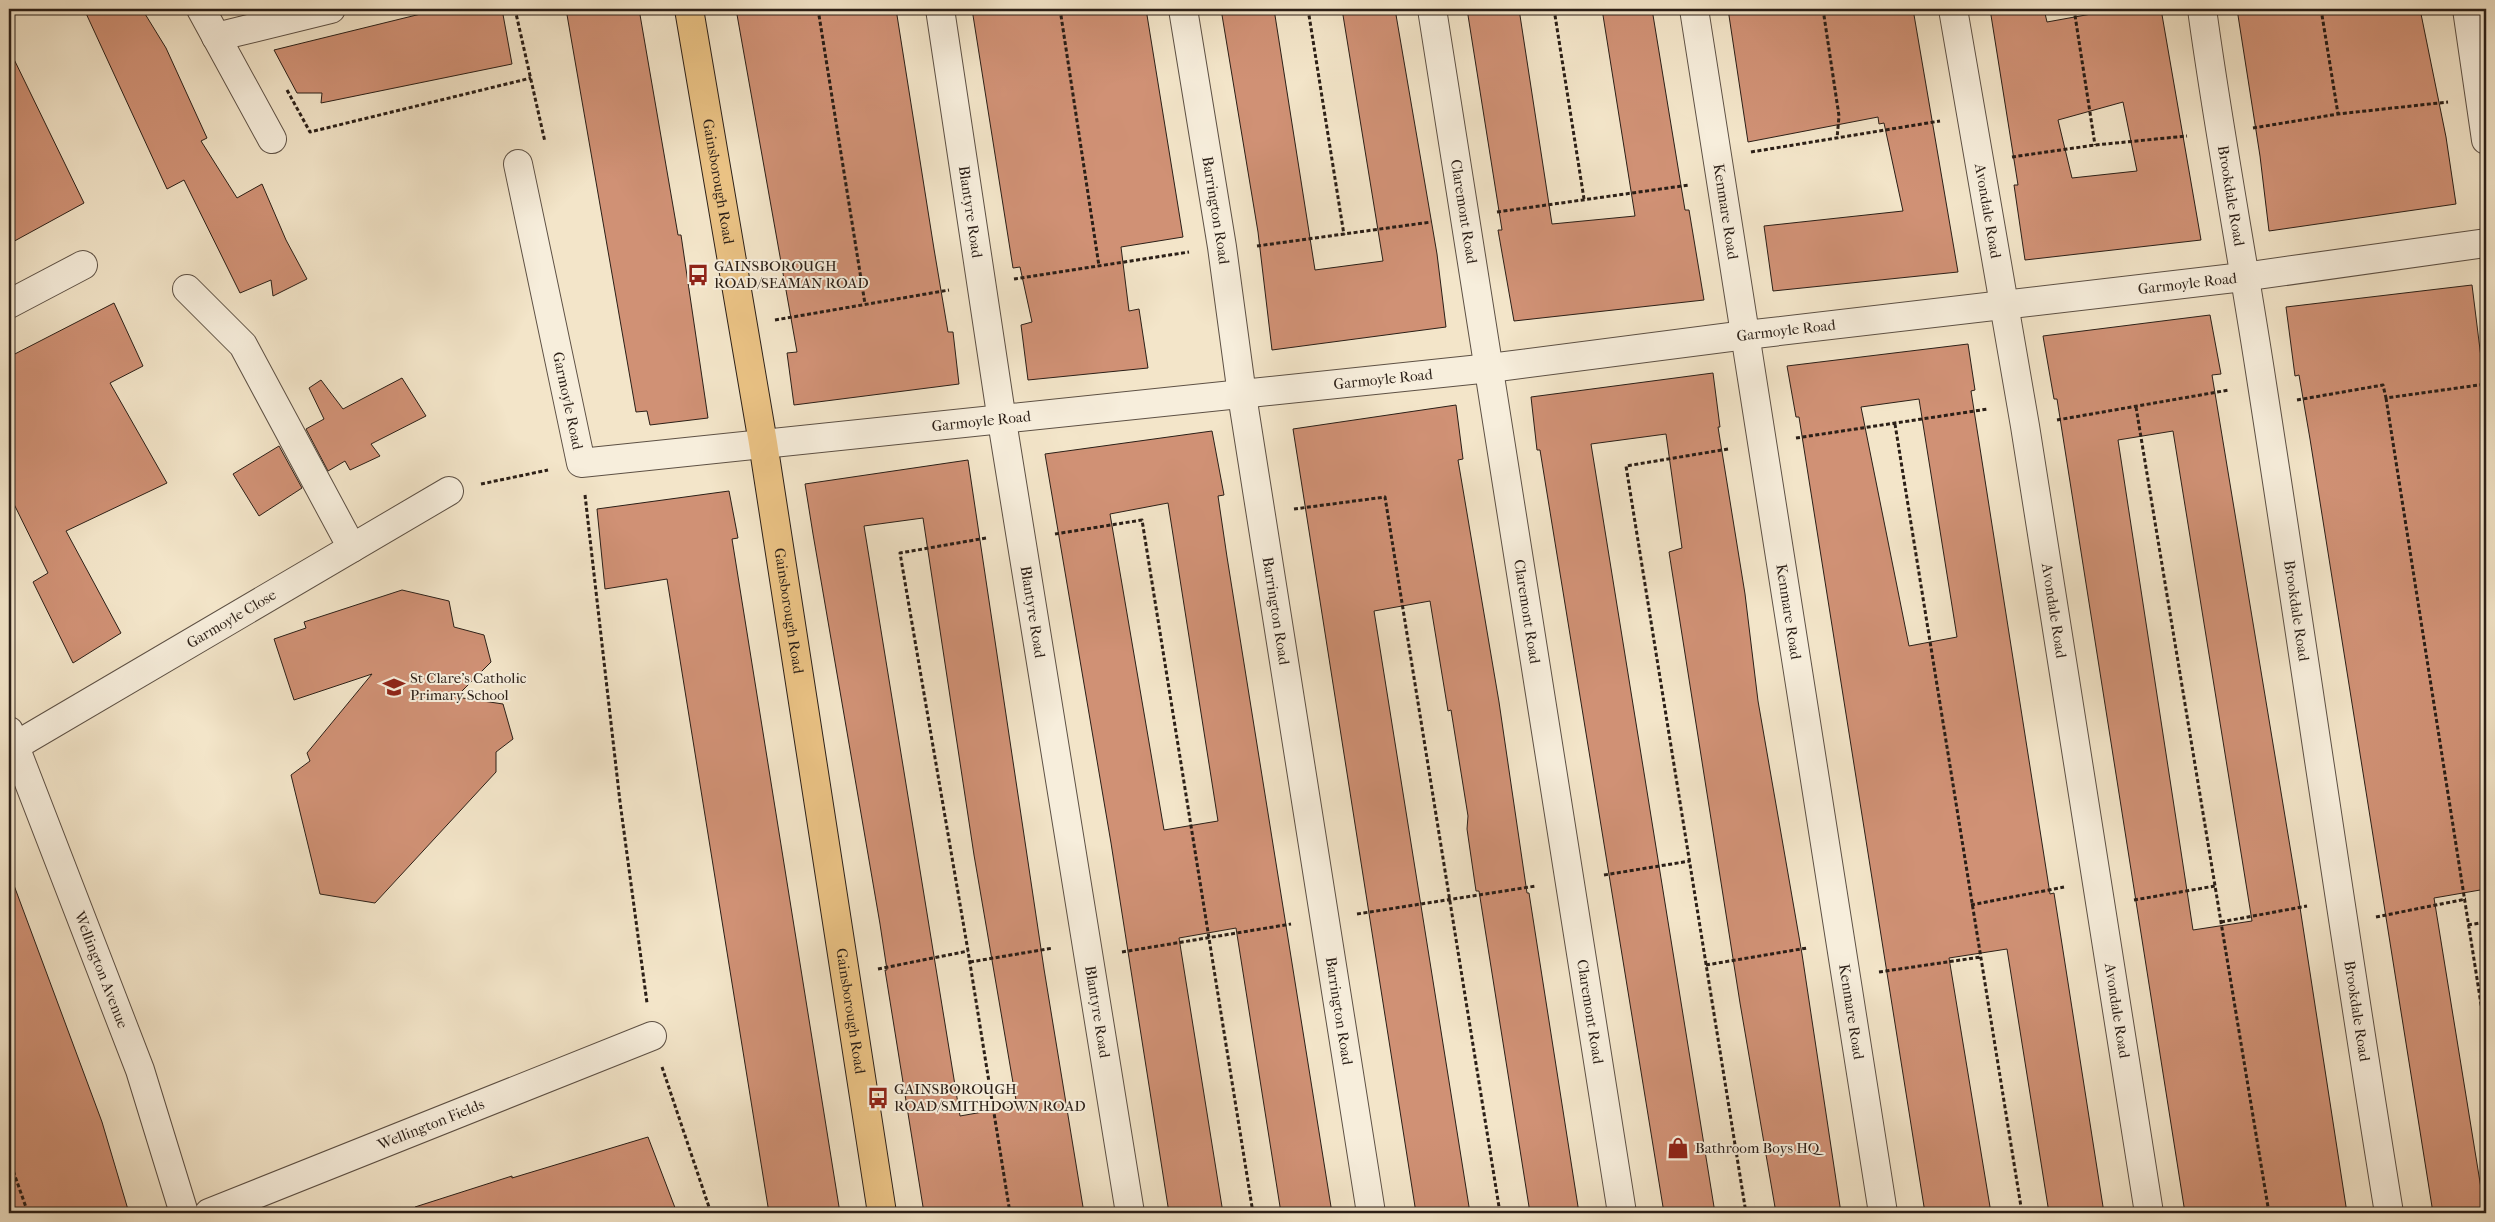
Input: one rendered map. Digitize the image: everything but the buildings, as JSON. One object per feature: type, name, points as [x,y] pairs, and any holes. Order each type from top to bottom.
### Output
[{"type":"main road","name":"Gainsborough Road","points":[[689,9],[763,443],[882,1213]]},
{"type":"street","points":[[201,9],[272,139]]},
{"type":"street","points":[[216,37],[331,9]]},
{"type":"street","name":"Blantyre Road","points":[[940,9],[1002,421],[1022,535],[1130,1213]]},
{"type":"street","name":"Barrington Road","points":[[1183,9],[1222,247],[1242,395],[1371,1213]]},
{"type":"street","name":"Claremont Road","points":[[1432,9],[1622,1213]]},
{"type":"street","name":"Kenmare Road","points":[[1694,9],[1883,1213]]},
{"type":"street","name":"Avondale Road","points":[[1953,9],[2023,414],[2150,1213]]},
{"type":"street","name":"Brookdale Road","points":[[2202,9],[2243,277],[2264,395],[2340,912],[2389,1213]]},
{"type":"street","points":[[2467,9],[2486,140]]},
{"type":"street","name":"Garmoyle Road","points":[[518,164],[581,463],[763,443],[1002,421],[1490,368],[1746,335],[2243,277],[2486,243]]},
{"type":"street","points":[[9,304],[83,265]]},
{"type":"street","points":[[187,289],[243,345],[352,548]]},
{"type":"street","name":"Garmoyle Close","points":[[12,739],[352,548],[448,491]]},
{"type":"street","name":"Wellington Avenue","points":[[12,739],[140,1070],[184,1213]]},
{"type":"street","name":"Wellington Fields","points":[[209,1213],[652,1036]]},
{"type":"path","points":[[515,9],[547,154],[518,164]]},
{"type":"path","points":[[818,9],[865,304]]},
{"type":"path","points":[[1060,9],[1099,266]]},
{"type":"path","points":[[1308,9],[1344,235]]},
{"type":"path","points":[[1554,9],[1584,199]]},
{"type":"path","points":[[1823,9],[1840,116],[1837,139]]},
{"type":"path","points":[[2074,9],[2095,145]]},
{"type":"path","points":[[2321,9],[2338,114]]},
{"type":"path","points":[[286,89],[310,132],[531,78]]},
{"type":"path","points":[[1718,157],[1970,116]]},
{"type":"path","points":[[2386,398],[2486,384]]},
{"type":"path","points":[[1746,1213],[1626,466],[1762,443],[1895,424],[2136,407],[2383,385],[2466,899],[2468,925],[2486,1036]]},
{"type":"path","points":[[2136,407],[2269,1213]]},
{"type":"path","points":[[1895,424],[2022,1213]]},
{"type":"path","points":[[448,491],[581,463],[620,802],[652,1036],[710,1213]]},
{"type":"path","points":[[1262,513],[1385,497],[1500,1213]]},
{"type":"path","points":[[1010,1213],[970,962],[900,552],[1142,520],[1253,1213]]},
{"type":"path","points":[[970,962],[1208,938],[1690,861]]},
{"type":"path","points":[[1971,905],[2215,886]]},
{"type":"path","points":[[2221,922],[2466,899]]},
{"type":"path","points":[[2468,925],[2486,922]]},
{"type":"path","points":[[1706,966],[1840,943]]},
{"type":"path","points":[[845,975],[968,951]]},
{"type":"path","points":[[1846,977],[1981,958]]},
{"type":"path","points":[[9,1159],[28,1213]]},
{"type":"place","name":"GAINSBOROUGH ROAD/SEAMAN ROAD","points":[[698,275]]},
{"type":"place","name":"St Clare's Catholic Primary School","points":[[394,687]]},
{"type":"place","name":"GAINSBOROUGH ROAD/SMITHDOWN ROAD","points":[[878,1098]]},
{"type":"place","name":"Bathroom Boys HQ","points":[[1678,1148]]}]
